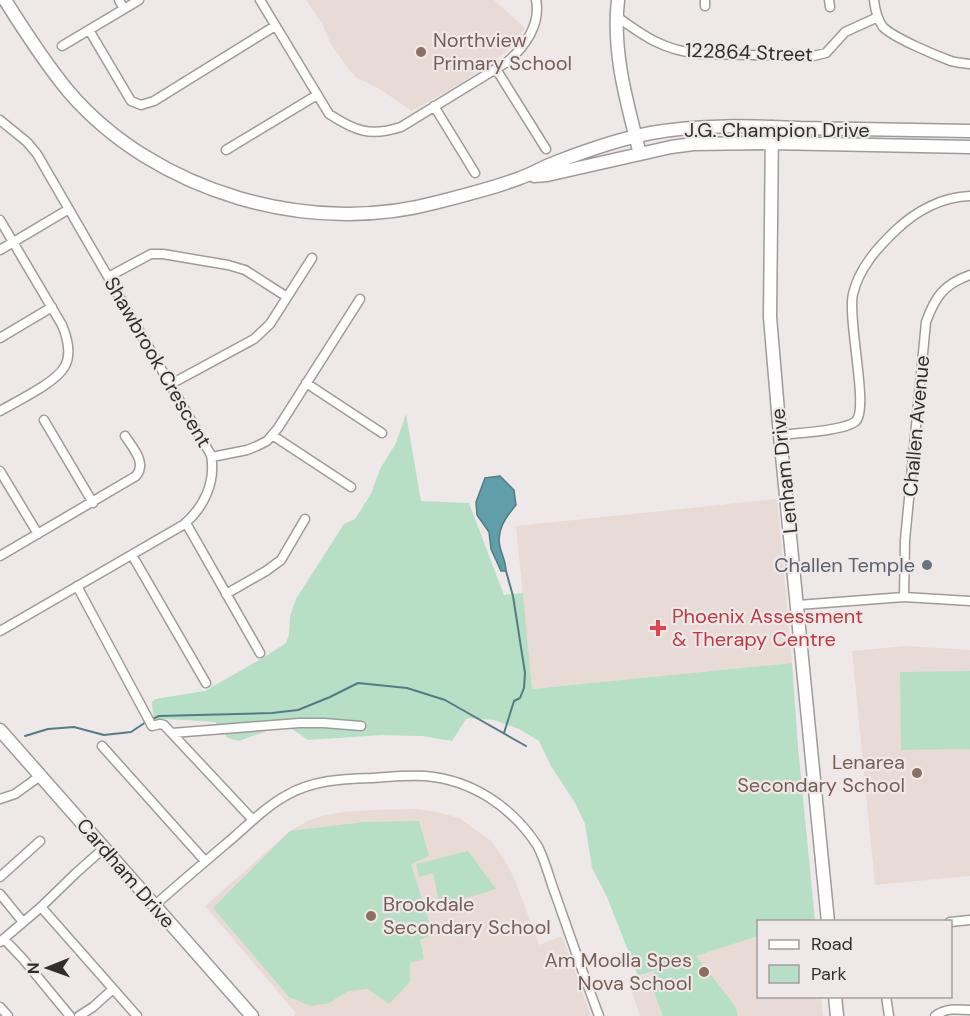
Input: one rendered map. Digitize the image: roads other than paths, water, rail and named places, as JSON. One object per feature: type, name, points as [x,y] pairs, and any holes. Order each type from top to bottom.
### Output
[{"type":"main road","name":"J.G. Champion Drive","points":[[5,0],[33,45],[69,92],[120,139],[147,157],[204,186],[235,198],[300,212],[374,213],[435,203],[521,178],[552,164],[636,136],[702,127],[970,132]]},
{"type":"main road","points":[[618,0],[617,48],[621,77],[640,154]]},
{"type":"main road","name":"Lenham Drive","points":[[772,127],[770,317],[828,920]]},
{"type":"main road","name":"J.G. Champion Drive","points":[[521,178],[547,175],[693,144],[772,143],[970,147]]},
{"type":"main road","name":"Cardham Drive","points":[[0,730],[252,1016]]},
{"type":"main road","points":[[835,998],[837,1016]]},
{"type":"street","points":[[119,0],[124,9]]},
{"type":"street","points":[[62,46],[139,0]]},
{"type":"street","points":[[260,0],[329,114],[344,124],[370,132],[401,127],[507,62],[519,52],[532,29],[537,15],[536,0]]},
{"type":"street","points":[[874,0],[882,26],[900,39],[952,61],[970,64]]},
{"type":"street","name":"122864 Street","points":[[616,16],[659,44],[682,52],[813,56],[826,53],[845,32],[878,17]]},
{"type":"street","points":[[89,30],[131,101],[141,105],[154,101],[275,26]]},
{"type":"street","points":[[496,69],[546,149]]},
{"type":"street","points":[[226,150],[317,95]]},
{"type":"street","points":[[434,106],[475,173]]},
{"type":"street","name":"Shawbrook Crescent","points":[[0,120],[27,142],[37,154],[171,384],[212,457],[213,467],[205,499],[186,523],[0,631]]},
{"type":"street","points":[[780,435],[842,428],[856,421],[861,411],[861,400],[852,307],[852,295],[856,285],[879,246],[909,218],[938,203],[970,196]]},
{"type":"street","points":[[0,249],[69,209]]},
{"type":"street","points":[[0,219],[62,325],[68,346],[66,365],[60,373],[44,386],[0,411]]},
{"type":"street","points":[[108,277],[142,257],[163,254],[245,270],[287,297]]},
{"type":"street","points":[[171,384],[254,339],[270,324],[312,258]]},
{"type":"street","name":"Challen Avenue","points":[[904,597],[905,540],[926,322],[937,297],[956,280],[970,275]]},
{"type":"street","points":[[212,457],[247,450],[267,441],[278,428],[360,299]]},
{"type":"street","points":[[0,338],[52,307]]},
{"type":"street","points":[[306,384],[382,433]]},
{"type":"street","points":[[44,420],[93,503]]},
{"type":"street","points":[[272,435],[351,487]]},
{"type":"street","points":[[0,556],[136,476],[140,471],[140,462],[125,436]]},
{"type":"street","points":[[0,471],[38,534]]},
{"type":"street","points":[[226,594],[281,560],[305,519]]},
{"type":"street","points":[[186,523],[260,653]]},
{"type":"street","points":[[132,555],[206,683]]},
{"type":"street","points":[[77,586],[152,726],[164,725],[253,820]]},
{"type":"street","points":[[798,605],[904,597],[970,601]]},
{"type":"street","points":[[172,733],[299,723],[362,726]]},
{"type":"street","points":[[102,746],[206,861]]},
{"type":"street","points":[[0,799],[15,794],[40,776]]},
{"type":"street","points":[[154,905],[253,820],[272,805],[301,788],[339,779],[407,776],[432,777],[457,782],[497,802],[514,816],[539,848],[599,1016]]},
{"type":"street","points":[[0,877],[40,841]]},
{"type":"street","points":[[70,1016],[23,959],[2,941],[104,848]]},
{"type":"street","points":[[0,894],[23,922]]},
{"type":"street","points":[[41,907],[137,1016]]},
{"type":"street","points":[[952,922],[970,920]]},
{"type":"street","points":[[79,1016],[113,989]]},
{"type":"street","points":[[886,998],[889,1016]]},
{"type":"street","points":[[0,1007],[8,1016]]},
{"type":"street","points":[[935,1016],[951,1009],[970,1010]]},
{"type":"water","points":[[500,476],[514,490],[516,505],[505,519],[499,535],[506,571],[501,571],[491,549],[489,532],[477,515],[476,502],[485,478]]},
{"type":"waterway","points":[[504,733],[514,701],[520,698],[524,688],[525,673],[513,596],[506,571]]},
{"type":"waterway","points":[[151,720],[159,716],[272,713],[298,710],[358,683],[407,688],[445,700],[526,746]]},
{"type":"waterway","points":[[25,736],[48,729],[74,727],[104,735],[131,732],[146,722]]},
{"type":"place","name":"Northview Primary School","points":[[421,52]]},
{"type":"place","name":"Challen Temple","points":[[927,565]]},
{"type":"place","name":"Phoenix Assessment & Therapy Centre","points":[[658,628]]},
{"type":"place","name":"Lenarea Secondary School","points":[[917,773]]},
{"type":"place","name":"Brookdale Secondary School","points":[[371,916]]},
{"type":"place","name":"Am Moolla Spes Nova School","points":[[704,972]]}]
